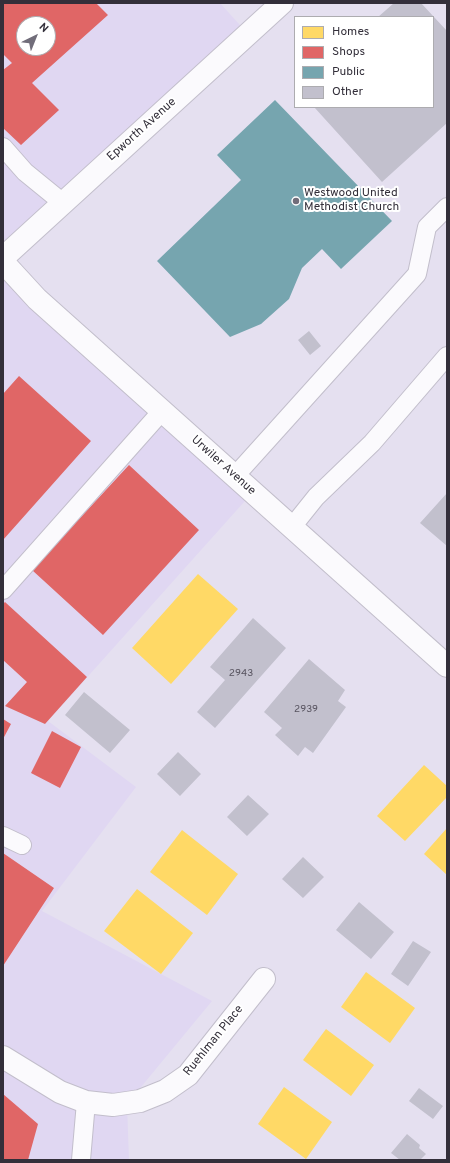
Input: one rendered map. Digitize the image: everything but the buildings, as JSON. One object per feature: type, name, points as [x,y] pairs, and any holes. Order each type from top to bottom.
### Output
[{"type":"street","name":"Epworth Avenue","points":[[3,258],[282,3]]},
{"type":"street","name":"Urwiler Avenue","points":[[3,262],[37,299],[447,666]]},
{"type":"street","name":"Ruehlman Place","points":[[3,1057],[60,1092],[86,1102],[113,1105],[140,1101],[165,1091],[188,1075],[264,979]]},
{"type":"lane","points":[[3,147],[25,172],[63,203]]},
{"type":"lane","points":[[235,476],[417,274],[427,227],[447,207]]},
{"type":"lane","points":[[292,527],[316,497],[372,443],[447,356]]},
{"type":"lane","points":[[3,590],[162,411]]},
{"type":"lane","points":[[3,836],[22,845]]},
{"type":"lane","points":[[81,1160],[86,1102]]},
{"type":"shaded area","points":[[3,3],[220,3],[248,34],[3,258]]},
{"type":"shaded area","points":[[3,262],[253,492],[48,721],[136,787],[42,911],[212,1001],[127,1104],[129,1160],[3,1160]]},
{"type":"place","name":"Westwood United Methodist Church","points":[[296,201]]}]
